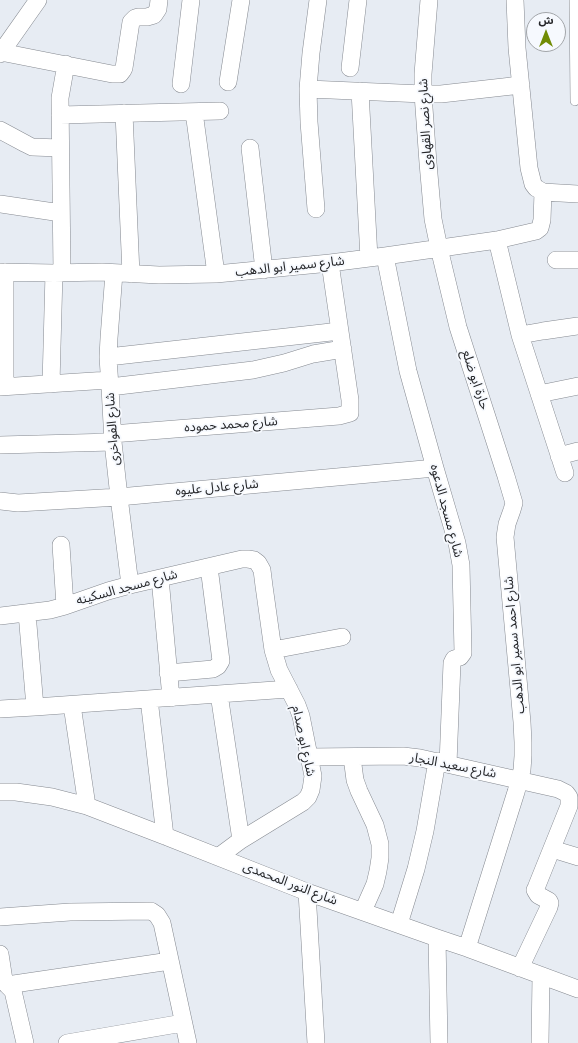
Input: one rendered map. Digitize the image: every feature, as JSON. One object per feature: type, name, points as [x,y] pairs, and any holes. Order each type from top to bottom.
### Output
[{"type":"street","points":[[38,0],[1,53],[66,64],[112,74],[122,72],[124,68],[131,22],[138,16],[147,17],[154,14],[158,8],[159,0]]},
{"type":"street","points":[[181,84],[191,0]]},
{"type":"street","points":[[228,82],[241,0]]},
{"type":"street","points":[[316,209],[308,89],[318,0]]},
{"type":"street","points":[[350,68],[358,0]]},
{"type":"street","name":"شارع نصر القهاوى","points":[[429,0],[423,94],[433,219],[439,248]]},
{"type":"street","points":[[515,0],[517,48],[529,168],[533,184],[536,188],[543,192],[578,194]]},
{"type":"street","points":[[51,384],[61,213],[61,92],[66,64]]},
{"type":"street","points":[[308,89],[450,94],[521,85]]},
{"type":"street","name":"شارع مسجد الدعوه","points":[[360,91],[377,257],[457,543],[461,576],[463,653],[460,657],[454,659],[452,663],[442,762],[416,869],[399,924]]},
{"type":"street","points":[[60,115],[220,111]]},
{"type":"street","points":[[194,112],[216,274]]},
{"type":"street","points":[[124,113],[131,274]]},
{"type":"street","points":[[0,130],[32,147],[60,148]]},
{"type":"street","points":[[250,148],[264,270]]},
{"type":"street","name":"شارع سمير ابو الدهب","points":[[3,272],[159,275],[216,274],[330,263],[497,240],[536,231],[540,228],[542,220],[543,192]]},
{"type":"street","points":[[0,204],[61,213]]},
{"type":"street","points":[[497,240],[520,335],[565,473]]},
{"type":"street","name":"حارة ابو ضلع","points":[[439,248],[458,327],[514,503],[512,510]]},
{"type":"street","points":[[556,260],[578,260]]},
{"type":"street","points":[[3,272],[2,387],[51,384],[110,384],[247,370],[273,365],[313,354],[342,349],[330,263]]},
{"type":"street","name":"شارع الفواخرى","points":[[114,273],[108,356],[113,438],[130,585]]},
{"type":"street","points":[[520,335],[578,326]]},
{"type":"street","points":[[108,356],[340,331]]},
{"type":"street","name":"شارع محمد حموده","points":[[0,445],[113,438],[339,416],[350,413],[350,400],[342,349]]},
{"type":"street","points":[[539,394],[578,386]]},
{"type":"street","points":[[559,456],[578,452]]},
{"type":"street","name":"شارع عادل عليوه","points":[[0,501],[18,503],[119,497],[435,468]]},
{"type":"street","name":"شارع احمد سمير ابو الدهب","points":[[467,948],[522,770],[523,742],[505,537],[507,524],[512,510]]},
{"type":"street","points":[[61,546],[65,606]]},
{"type":"street","name":"شارع مسجد السكينه","points":[[0,616],[50,610],[130,585],[242,559],[254,560]]},
{"type":"street","name":"شارع ابو صدام","points":[[218,857],[241,840],[303,802],[308,797],[312,784],[309,757],[301,716],[297,704],[279,670],[273,650],[262,570],[258,563],[254,560]]},
{"type":"street","points":[[168,673],[213,669],[221,662],[209,567]]},
{"type":"street","points":[[160,578],[171,698]]},
{"type":"street","points":[[26,613],[35,707]]},
{"type":"street","points":[[273,650],[342,637]]},
{"type":"street","points":[[0,709],[171,698],[289,688]]},
{"type":"street","points":[[219,694],[241,840]]},
{"type":"street","points":[[149,699],[165,836]]},
{"type":"street","points":[[72,704],[87,806]]},
{"type":"street","name":"شارع سعيد النجار","points":[[309,757],[403,756],[420,758],[558,789],[566,793],[569,797],[569,806],[552,849]]},
{"type":"street","points":[[352,757],[355,780],[375,825],[380,844],[380,858],[375,884],[363,911]]},
{"type":"street","name":"شارع النور المحمدى","points":[[0,792],[16,792],[52,797],[87,806],[307,892],[578,989]]},
{"type":"street","points":[[520,968],[549,907],[550,903],[538,895],[535,890],[552,849],[578,857]]},
{"type":"street","points":[[307,892],[316,1043]]},
{"type":"street","points":[[0,916],[70,912],[151,911],[157,915],[162,923],[188,1043]]},
{"type":"street","points":[[437,938],[439,1043]]},
{"type":"street","points":[[0,954],[4,980],[13,991],[25,1043]]},
{"type":"street","points":[[7,985],[170,961]]},
{"type":"street","points":[[540,1043],[541,976]]},
{"type":"street","points":[[76,1042],[183,1023]]},
{"type":"lane","points":[[574,0],[575,101]]}]
